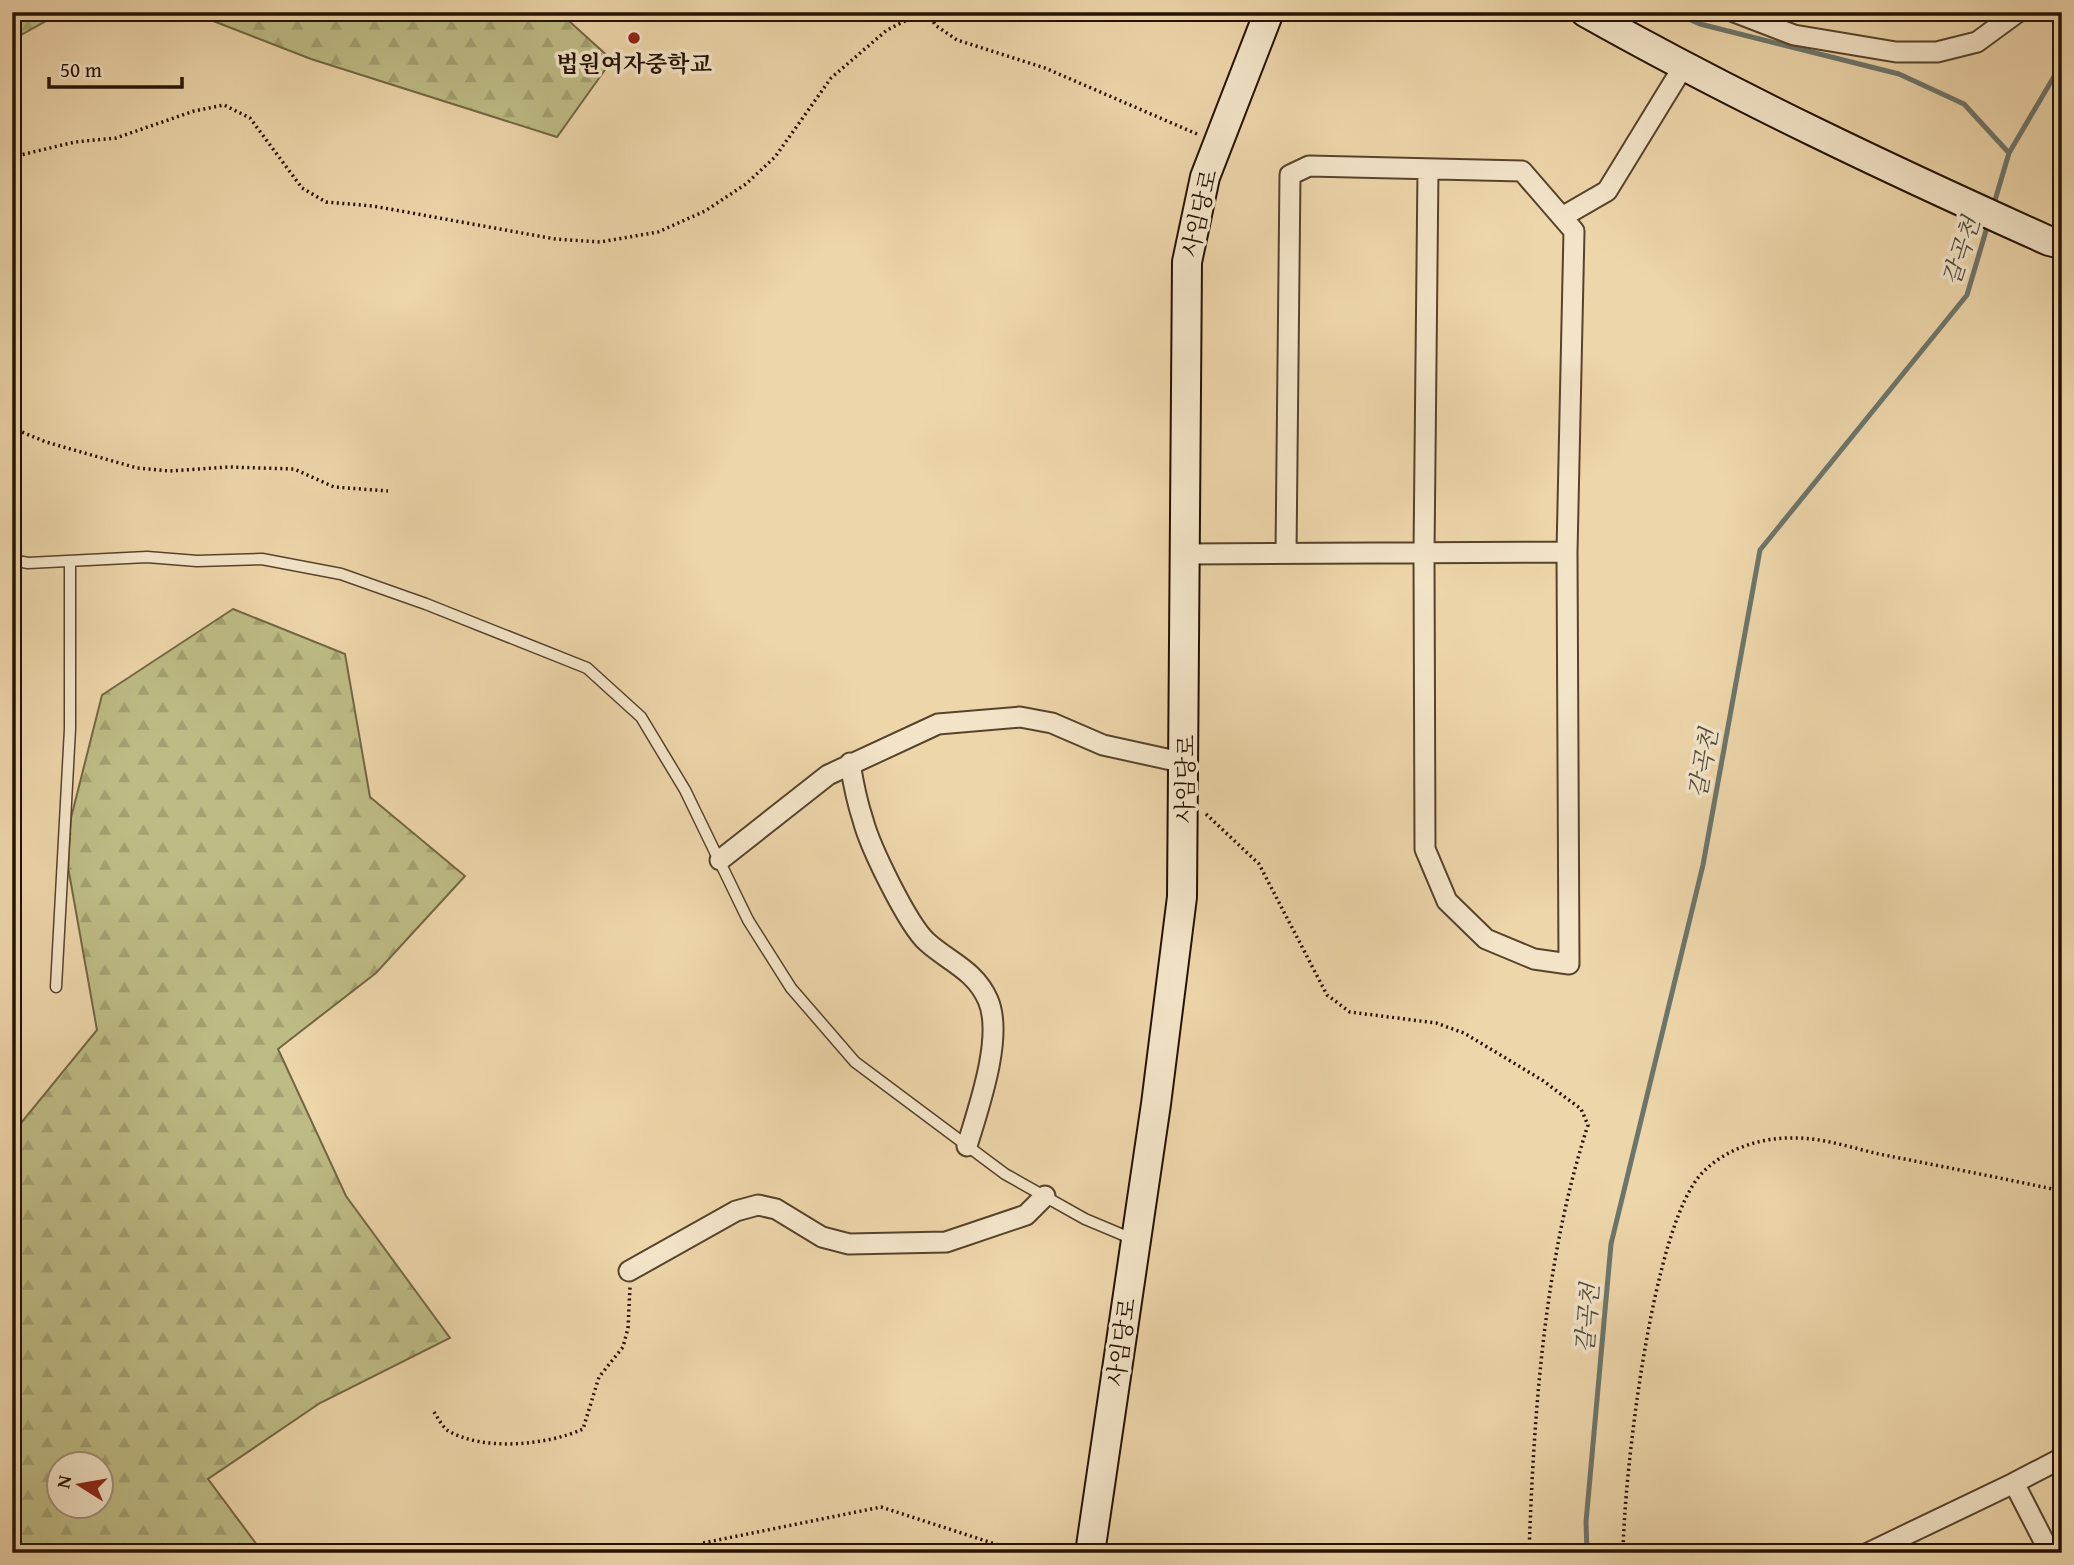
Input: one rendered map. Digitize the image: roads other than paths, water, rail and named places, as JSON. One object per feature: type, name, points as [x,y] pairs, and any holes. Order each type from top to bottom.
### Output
[{"type":"main road","name":"사임당로","points":[[1090,1553],[1182,897],[1187,262],[1205,177],[1269,12]]},
{"type":"main road","points":[[1585,12],[1683,67],[1809,131],[2055,243]]},
{"type":"street","points":[[1734,12],[1794,35],[1896,52],[1937,52],[1977,42],[2018,12]]},
{"type":"street","points":[[1562,217],[1607,191],[1683,67]]},
{"type":"street","points":[[1286,553],[1290,175],[1309,166],[1522,171],[1574,231],[1567,552],[1569,964],[1534,959],[1486,939],[1447,901],[1425,849],[1424,552],[1428,169]]},
{"type":"street","points":[[1186,554],[1567,552]]},
{"type":"street","points":[[720,860],[828,775],[938,724],[1020,716],[1052,723],[1103,745],[1185,763]]},
{"type":"street","points":[[850,763],[863,823],[911,923],[927,942],[968,971],[989,1001],[992,1030],[990,1056],[967,1146]]},
{"type":"street","points":[[629,1271],[736,1211],[758,1205],[776,1209],[822,1237],[849,1244],[946,1242],[1026,1215],[1045,1196]]},
{"type":"street","points":[[1868,1553],[2062,1458]]},
{"type":"street","points":[[2014,1483],[2050,1553]]},
{"type":"lane","points":[[12,560],[29,563],[146,557],[197,561],[262,559],[341,574],[426,604],[587,668],[641,717],[685,790],[748,919],[791,988],[855,1062],[1005,1174],[1085,1219],[1136,1240]]},
{"type":"lane","points":[[56,987],[70,729],[70,561]]},
{"type":"waterway","points":[[1673,12],[1700,24],[1899,74],[1964,104],[2009,153]]},
{"type":"waterway","name":"갈곡천","points":[[1993,207],[2009,153],[2062,63]]},
{"type":"waterway","name":"갈곡천","points":[[1587,1553],[1586,1522],[1611,1244],[1703,865],[1760,550],[1967,295],[1988,224]]},
{"type":"place","name":"법원여자중학교","points":[[634,38]]}]
